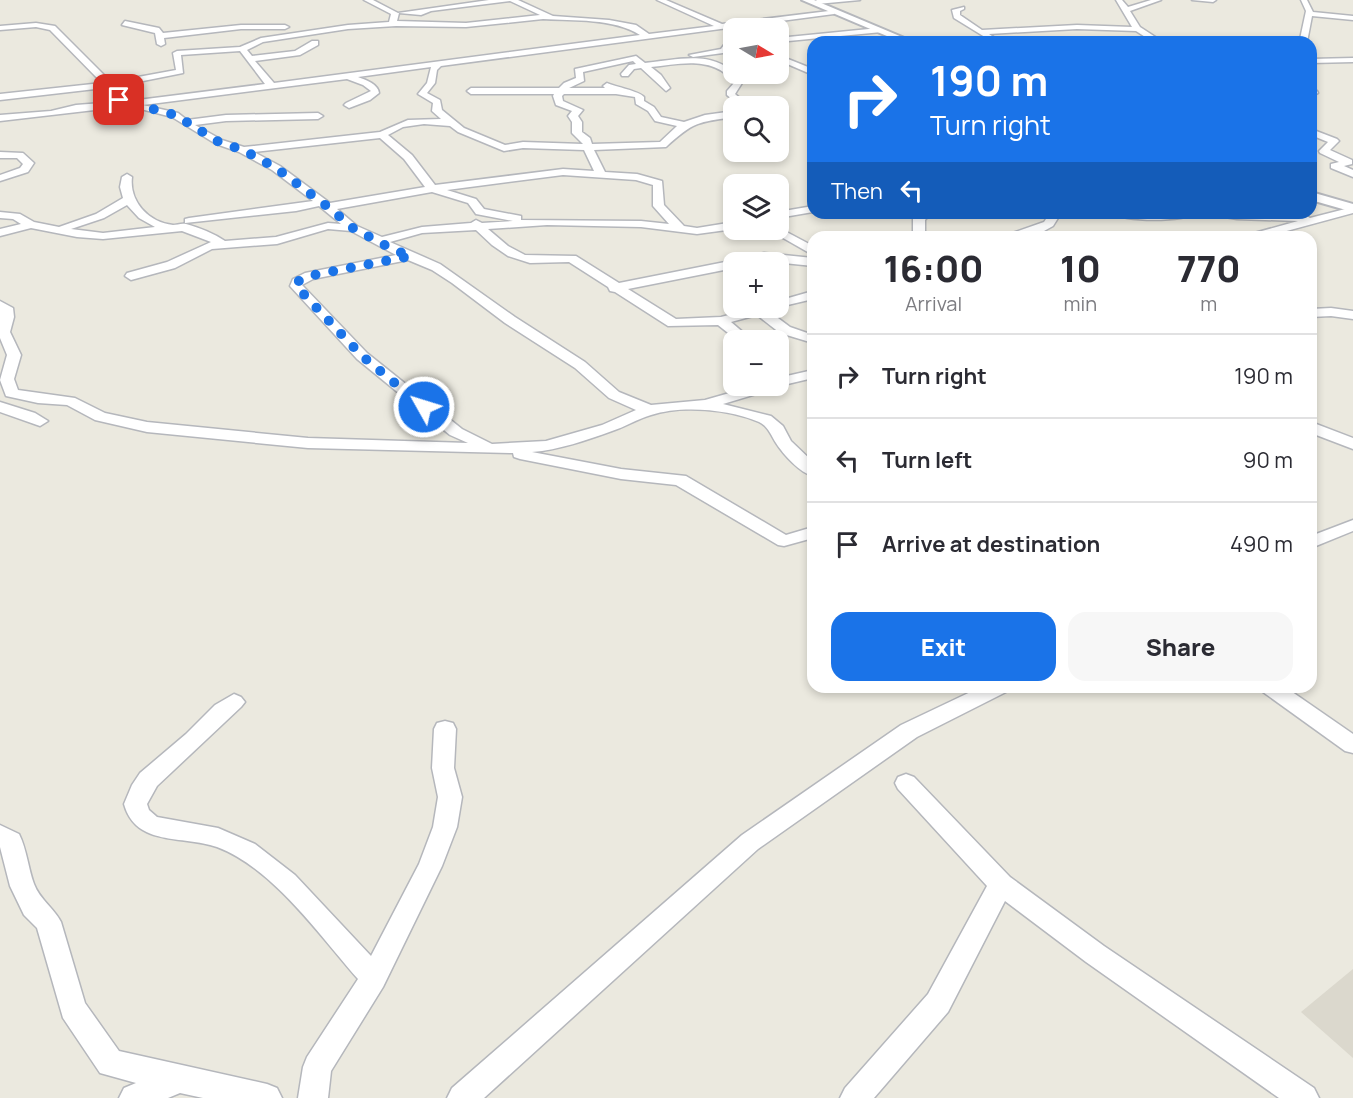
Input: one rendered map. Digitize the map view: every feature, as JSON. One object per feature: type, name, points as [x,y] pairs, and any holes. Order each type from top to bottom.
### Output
[{"type":"street","points":[[367,0],[395,13],[421,13],[429,9],[509,0],[550,17]]},
{"type":"street","points":[[660,0],[720,26]]},
{"type":"street","points":[[808,1],[857,0]]},
{"type":"street","points":[[1119,0],[1127,10],[1128,19],[1135,29]]},
{"type":"street","points":[[1127,10],[1158,0]]},
{"type":"street","points":[[1195,0],[1213,0]]},
{"type":"street","points":[[1304,0],[1309,14],[1305,36]]},
{"type":"street","points":[[808,1],[892,36]]},
{"type":"street","points":[[962,8],[956,10],[957,16],[987,36]]},
{"type":"street","points":[[1333,9],[1352,18]]},
{"type":"street","points":[[0,118],[51,114],[76,108],[135,104],[268,83],[321,79],[604,44],[720,26],[834,12]]},
{"type":"street","points":[[395,13],[393,22],[396,24]]},
{"type":"street","points":[[1309,14],[1352,18]]},
{"type":"street","points":[[215,28],[235,17]]},
{"type":"street","points":[[126,23],[156,30],[164,48],[177,53],[219,46],[242,49],[261,39],[348,27],[396,24],[466,25],[550,17],[609,22],[633,27],[648,37]]},
{"type":"street","points":[[0,28],[36,25],[52,28],[109,85]]},
{"type":"street","points":[[159,36],[215,28],[286,27],[303,34]]},
{"type":"street","points":[[980,32],[1077,27],[1135,29],[1148,36]]},
{"type":"street","points":[[219,46],[210,37],[229,30],[228,28]]},
{"type":"street","points":[[812,36],[872,29]]},
{"type":"street","points":[[872,29],[873,36]]},
{"type":"street","points":[[789,39],[807,37]]},
{"type":"street","points":[[250,59],[297,53],[315,43]]},
{"type":"street","points":[[604,44],[613,49],[643,55],[639,62],[625,74]]},
{"type":"street","points":[[242,49],[260,71],[271,73],[268,83]]},
{"type":"street","points":[[555,49],[613,51]]},
{"type":"street","points":[[581,77],[578,71],[639,62],[700,57],[723,51]]},
{"type":"street","points":[[0,97],[109,85],[178,72],[177,53]]},
{"type":"street","points":[[664,54],[700,57],[723,68]]},
{"type":"street","points":[[1317,61],[1353,60]]},
{"type":"street","points":[[639,62],[658,77],[666,88]]},
{"type":"street","points":[[789,62],[807,69]]},
{"type":"street","points":[[438,64],[433,70],[431,83],[422,94],[438,102],[438,111],[452,123],[484,141],[509,163]]},
{"type":"street","points":[[281,75],[321,79]]},
{"type":"street","points":[[346,75],[366,83],[375,90],[367,99],[349,105]]},
{"type":"street","points":[[581,77],[580,80],[559,91],[557,101],[579,110],[573,116],[577,122],[576,131],[587,140],[600,173]]},
{"type":"street","points":[[581,77],[599,81],[615,92]]},
{"type":"street","points":[[109,85],[106,94],[153,111],[175,115],[250,109]]},
{"type":"street","points":[[471,91],[615,92],[638,95],[639,102],[651,109],[658,119],[684,125]]},
{"type":"street","points":[[175,115],[175,106],[190,95]]},
{"type":"street","points":[[175,115],[219,142],[243,150],[276,168],[353,228],[456,279],[510,320],[580,365],[614,395],[649,410]]},
{"type":"street","points":[[185,123],[225,118],[318,116]]},
{"type":"street","points":[[472,201],[523,145],[588,147],[663,145],[684,125],[705,118],[723,116]]},
{"type":"street","points":[[243,150],[382,135],[414,120],[452,123]]},
{"type":"street","points":[[1317,134],[1334,141],[1324,151]]},
{"type":"street","points":[[382,135],[408,157],[432,189],[472,201]]},
{"type":"street","points":[[1317,149],[1348,162],[1335,166],[1353,174]]},
{"type":"street","points":[[0,155],[19,155],[29,163],[19,173],[0,178]]},
{"type":"street","points":[[189,221],[432,189],[509,163],[563,172],[600,173],[650,179],[658,183],[659,206],[681,230]]},
{"type":"street","points":[[127,177],[124,187],[128,200],[151,222],[170,228]]},
{"type":"street","points":[[131,276],[171,265],[193,253],[221,244],[277,240],[328,226],[341,218],[366,209],[383,197]]},
{"type":"street","points":[[1317,198],[1353,209]]},
{"type":"street","points":[[58,229],[82,224],[128,200]]},
{"type":"street","points":[[472,201],[478,220],[515,256],[526,260],[572,259],[614,288],[673,323],[721,321],[732,318]]},
{"type":"street","points":[[1274,231],[1353,209]]},
{"type":"street","points":[[789,213],[807,210]]},
{"type":"street","points":[[0,215],[16,216],[31,225],[77,234],[113,236],[170,228],[193,229],[210,236],[221,244]]},
{"type":"street","points":[[1042,231],[1052,219]]},
{"type":"street","points":[[381,242],[422,230],[457,228],[478,220],[641,224],[681,230],[723,228]]},
{"type":"street","points":[[0,233],[31,225]]},
{"type":"street","points":[[328,226],[353,228]]},
{"type":"street","points":[[789,238],[807,248]]},
{"type":"street","points":[[411,256],[309,276],[297,282],[296,286],[362,356],[456,432],[495,449],[621,474],[680,480],[784,541],[807,534]]},
{"type":"street","points":[[789,260],[807,261]]},
{"type":"street","points":[[614,288],[723,269]]},
{"type":"street","points":[[789,302],[807,297]]},
{"type":"street","points":[[0,305],[6,308],[7,317],[4,321],[3,332],[14,348],[16,359],[7,379],[11,393],[38,399],[70,401],[100,417],[147,428],[308,442],[495,449],[547,446],[607,428],[649,410],[706,404],[725,396]]},
{"type":"street","points":[[1317,313],[1353,315]]},
{"type":"street","points":[[774,318],[785,330],[807,337]]},
{"type":"street","points":[[721,321],[732,330]]},
{"type":"street","points":[[789,380],[807,376]]},
{"type":"street","points":[[730,411],[737,396]]},
{"type":"street","points":[[706,404],[766,419],[777,429],[784,443],[807,466]]},
{"type":"street","points":[[0,407],[30,416],[40,422]]},
{"type":"street","points":[[1317,429],[1353,444]]},
{"type":"street","points":[[1317,536],[1353,525]]},
{"type":"street","points":[[462,1098],[750,842],[909,731],[987,693]]},
{"type":"street","points":[[1278,693],[1353,746]]},
{"type":"street","points":[[234,702],[219,711],[201,734],[182,751],[160,765],[142,787],[136,800],[137,813],[143,821],[151,825],[203,834],[230,842],[273,869],[374,978]]},
{"type":"street","points":[[313,1098],[317,1067],[374,978],[430,866],[445,827],[450,796],[443,768],[445,729]]},
{"type":"street","points":[[906,783],[1001,884],[1095,954],[1304,1098]]},
{"type":"street","points":[[0,835],[12,842],[22,886],[33,907],[48,922],[73,1009],[110,1063],[267,1098]]},
{"type":"street","points":[[855,1098],[938,1003],[1001,884]]},
{"type":"street","points":[[134,1098],[178,1079]]},
{"type":"shaded area","points":[[1353,969],[1353,1058],[1301,1012]]},
{"type":"route","points":[[119,100],[153,111],[175,115],[219,142],[243,150],[276,168],[353,228],[394,250],[411,256],[309,276],[297,282],[296,286],[362,356],[424,407]]}]
